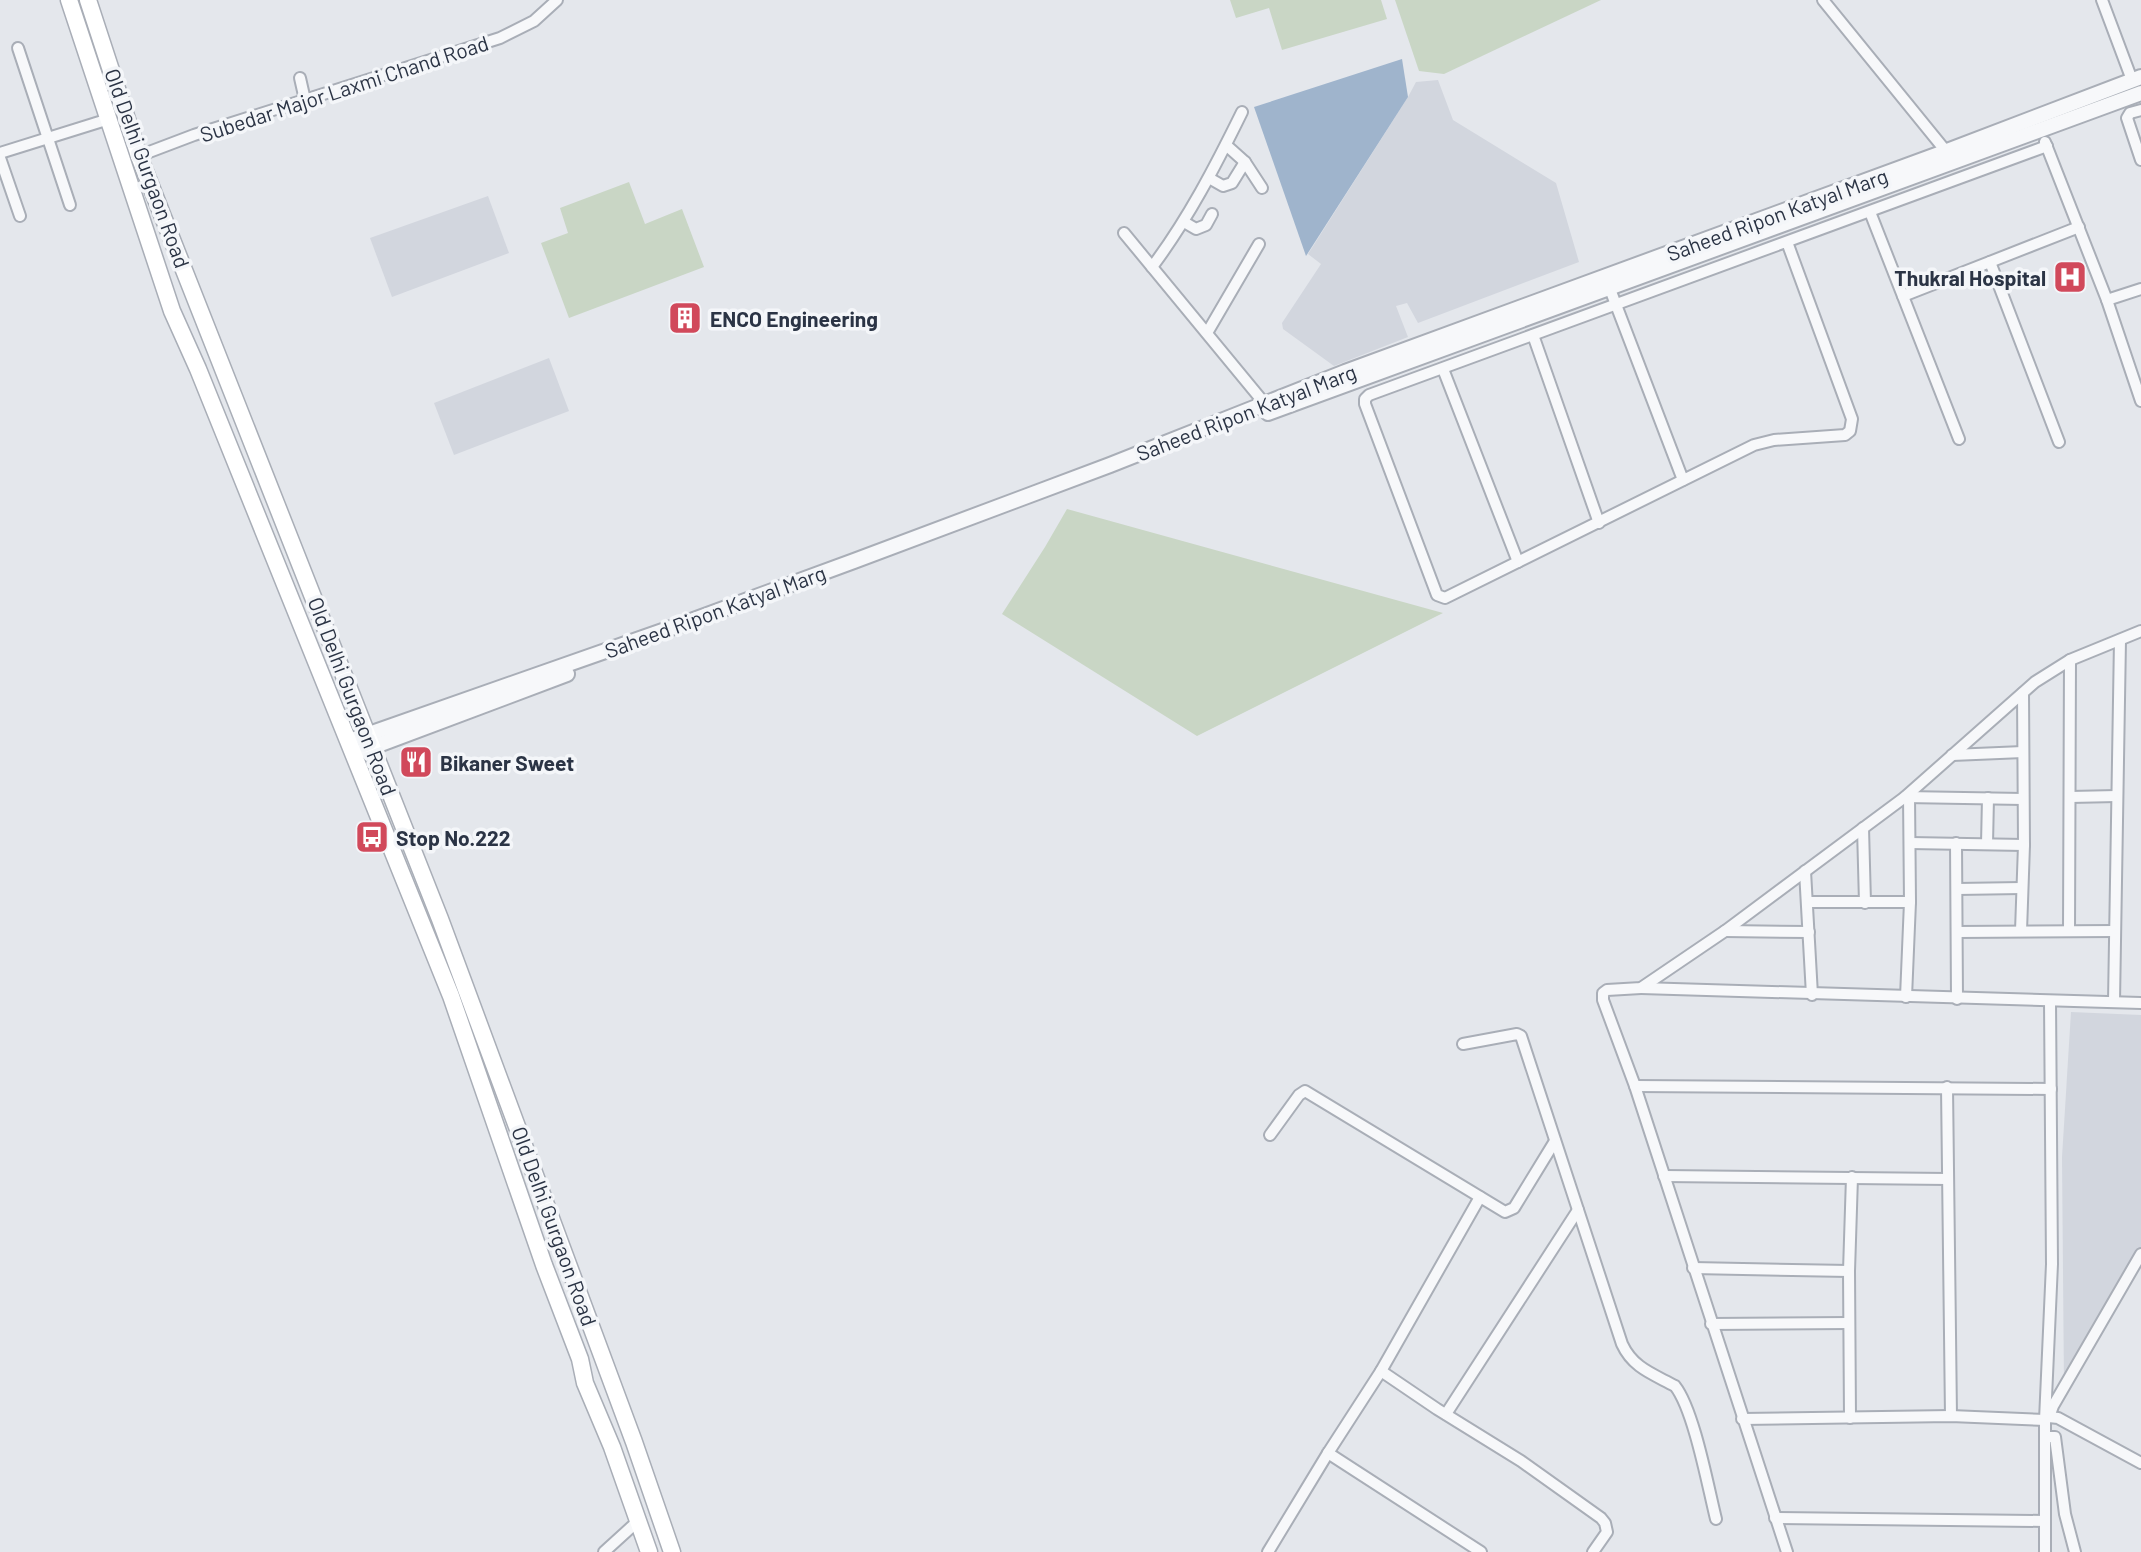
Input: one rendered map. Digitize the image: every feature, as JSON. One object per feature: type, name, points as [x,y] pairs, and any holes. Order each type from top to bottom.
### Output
[{"type":"main road","name":"Old Delhi Gurgaon Road","points":[[69,0],[173,311],[447,986],[544,1265],[580,1359],[585,1383],[649,1552]]},
{"type":"main road","name":"Old Delhi Gurgaon Road","points":[[88,0],[139,156],[370,740],[536,1176],[672,1552]]},
{"type":"street","name":"Subedar Major Laxmi Chand Road","points":[[123,162],[194,135],[499,38],[534,21],[557,0]]},
{"type":"street","points":[[1823,0],[1951,157]]},
{"type":"street","points":[[2102,0],[2136,79]]},
{"type":"street","points":[[18,48],[70,205]]},
{"type":"street","points":[[300,78],[305,100]]},
{"type":"street","name":"Saheed Ripon Katyal Marg","points":[[1034,498],[1265,404],[1610,289],[2038,124],[2136,79]]},
{"type":"street","name":"Saheed Ripon Katyal Marg","points":[[2038,124],[2141,93]]},
{"type":"street","points":[[2141,110],[2128,115],[2127,121],[2141,160]]},
{"type":"street","points":[[1152,267],[1184,222],[1242,112]]},
{"type":"street","points":[[20,216],[0,155],[109,119]]},
{"type":"street","points":[[2038,124],[2107,300],[2141,401]]},
{"type":"street","points":[[1226,145],[1245,162],[1262,188]]},
{"type":"street","points":[[1787,242],[1852,419],[1850,431],[1845,435],[1764,442],[1445,598],[1434,591],[1365,399],[1373,392],[1443,369],[2046,146]]},
{"type":"street","name":"Saheed Ripon Katyal Marg","points":[[352,747],[763,604],[1350,377],[1951,157]]},
{"type":"street","points":[[1209,178],[1223,186],[1232,183],[1245,162]]},
{"type":"street","points":[[1871,212],[1959,439]]},
{"type":"street","points":[[1184,222],[1196,229],[1206,225],[1212,214]]},
{"type":"street","points":[[1903,296],[2078,227]]},
{"type":"street","points":[[1124,233],[1265,404]]},
{"type":"street","points":[[1207,333],[1259,244]]},
{"type":"street","points":[[1990,262],[2059,442]]},
{"type":"street","points":[[1610,289],[1683,480]]},
{"type":"street","points":[[2107,300],[2141,289]]},
{"type":"street","points":[[1533,335],[1599,523]]},
{"type":"street","points":[[1443,369],[1518,562]]},
{"type":"street","points":[[1641,988],[1725,931],[1907,797],[2023,693],[2070,660],[2141,631]]},
{"type":"street","points":[[2113,1002],[2120,639]]},
{"type":"street","points":[[2069,931],[2070,660]]},
{"type":"street","points":[[2021,930],[2024,845],[2023,693]]},
{"type":"street","points":[[1952,755],[2023,752]]},
{"type":"street","points":[[2070,797],[2117,796]]},
{"type":"street","points":[[1907,797],[2023,799]]},
{"type":"street","points":[[1906,997],[1910,902],[1907,797]]},
{"type":"street","points":[[1987,844],[1988,798]]},
{"type":"street","points":[[1863,828],[1865,903]]},
{"type":"street","points":[[1910,843],[2024,845]]},
{"type":"street","points":[[1956,843],[1957,999]]},
{"type":"street","points":[[1805,872],[1812,995]]},
{"type":"street","points":[[1957,889],[2022,888]]},
{"type":"street","points":[[1807,902],[1910,902]]},
{"type":"street","points":[[1725,931],[1809,932]]},
{"type":"street","points":[[1957,932],[2115,931]]},
{"type":"street","points":[[1787,1552],[1635,1086],[1602,996],[1607,990],[1641,988],[2141,1003]]},
{"type":"street","points":[[2045,1552],[2045,1437],[2052,1264],[2050,1001]]},
{"type":"street","points":[[1463,1044],[1517,1034],[1521,1036],[1628,1356],[1635,1364],[1680,1392],[1693,1428],[1716,1519]]},
{"type":"street","points":[[1635,1086],[2051,1089]]},
{"type":"street","points":[[1947,1087],[1951,1416]]},
{"type":"street","points":[[1270,1135],[1298,1095],[1305,1091],[1500,1210],[1509,1211],[1514,1208],[1556,1141]]},
{"type":"street","points":[[1664,1176],[1948,1179]]},
{"type":"street","points":[[1850,1418],[1849,1270],[1853,1177]]},
{"type":"street","points":[[1268,1552],[1381,1371],[1480,1198]]},
{"type":"street","points":[[1446,1414],[1578,1210]]},
{"type":"street","points":[[2047,1418],[2141,1254]]},
{"type":"street","points":[[1693,1268],[1849,1270]]},
{"type":"street","points":[[1711,1324],[1849,1322]]},
{"type":"street","points":[[1381,1371],[1521,1461],[1605,1523],[1607,1532],[1593,1552]]},
{"type":"street","points":[[1742,1419],[1951,1416],[2062,1418],[2141,1463]]},
{"type":"street","points":[[2045,1437],[2055,1437],[2065,1514],[2074,1552]]},
{"type":"street","points":[[1328,1453],[1481,1552]]},
{"type":"street","points":[[1775,1518],[2045,1521]]},
{"type":"street","points":[[604,1552],[638,1521]]},
{"type":"shaded area","points":[[1438,80],[1453,120],[1556,183],[1579,262],[1418,323],[1407,303],[1396,306],[1408,337],[1334,366],[1283,329],[1282,323],[1321,264],[1308,254],[1416,82]]},
{"type":"shaded area","points":[[488,196],[509,253],[392,297],[370,238]]},
{"type":"shaded area","points":[[549,358],[569,411],[454,455],[434,403]]},
{"type":"shaded area","points":[[2071,1012],[2141,1015],[2141,1257],[2064,1387],[2062,1157]]},
{"type":"green space","points":[[1230,0],[1381,0],[1387,19],[1282,50],[1269,8],[1236,18]]},
{"type":"green space","points":[[1395,0],[1601,0],[1444,74],[1419,71]]},
{"type":"green space","points":[[629,182],[645,224],[682,209],[704,267],[569,318],[541,243],[568,233],[560,208]]},
{"type":"green space","points":[[1067,509],[1443,613],[1197,736],[1002,614]]},
{"type":"water","points":[[1402,59],[1408,97],[1306,256],[1254,107]]},
{"type":"place","name":"Thukral Hospital","points":[[2070,277]]},
{"type":"place","name":"ENCO Engineering","points":[[685,318]]},
{"type":"place","name":"Bikaner Sweet","points":[[416,762]]},
{"type":"place","name":"Stop No.222","points":[[372,837]]}]
